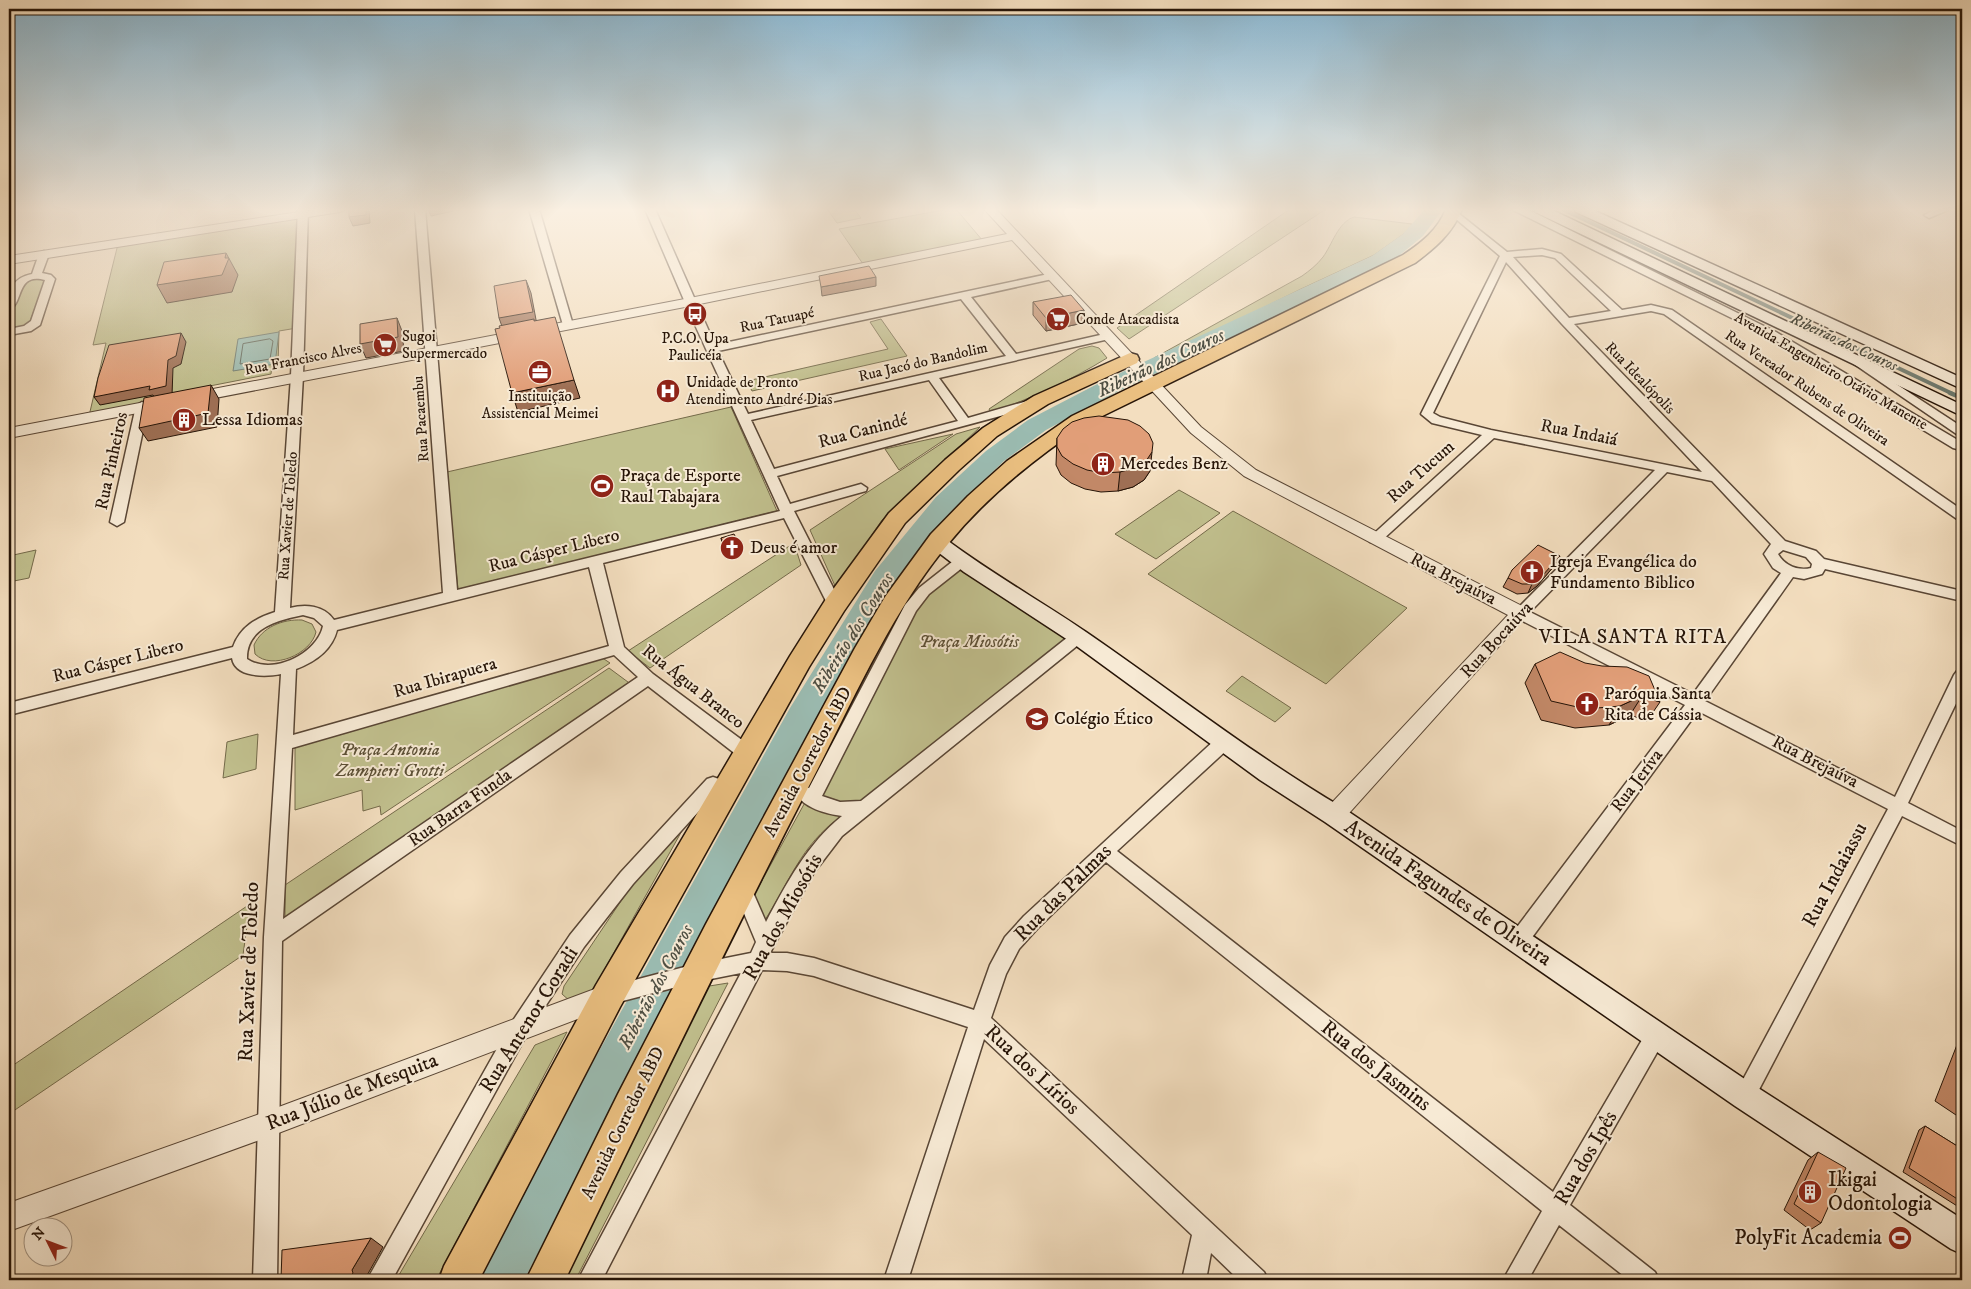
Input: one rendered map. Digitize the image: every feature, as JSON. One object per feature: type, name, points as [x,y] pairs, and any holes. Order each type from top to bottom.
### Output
[{"type":"highway","name":"Avenida Corredor ABD","points":[[458,1280],[798,662],[834,605],[897,518],[952,465],[990,432],[1041,400],[1141,372],[1385,269]]},
{"type":"highway","name":"Avenida Corredor ABD","points":[[545,1280],[685,975],[802,789],[878,630],[906,583],[937,542],[1012,467],[1044,442],[1079,420],[1141,372]]},
{"type":"main road","name":"Avenida Engenheiro Otávio Manente","points":[[1665,269],[1857,362],[1961,409]]},
{"type":"main road","name":"Avenida Engenheiro Otávio Manente","points":[[1712,269],[1962,384]]},
{"type":"main road","name":"Avenida Fagundes de Oliveira","points":[[937,542],[1078,637],[1223,744],[1295,793],[1334,815],[1745,1096],[1962,1238]]},
{"type":"street","points":[[36,276],[38,269]]},
{"type":"street","name":"Rua Xavier de Toledo","points":[[282,614],[297,376],[301,269]]},
{"type":"street","name":"Rua Pacaembu","points":[[425,269],[433,352],[442,501],[452,597]]},
{"type":"street","points":[[552,269],[568,325]]},
{"type":"street","points":[[676,269],[787,511],[834,605]]},
{"type":"street","name":"Rua Francisco Alves","points":[[9,433],[852,269]]},
{"type":"street","points":[[1047,269],[1141,372]]},
{"type":"street","name":"Rua Indaiá","points":[[1498,269],[1427,414],[1436,420],[1491,434],[1716,478]]},
{"type":"street","name":"Rua Idealópolis","points":[[1518,269],[1566,322],[1781,546]]},
{"type":"street","points":[[1572,269],[1619,313]]},
{"type":"street","name":"Avenida Engenheiro Otávio Manente","points":[[1642,269],[1772,334],[1957,445]]},
{"type":"street","points":[[9,306],[19,284],[36,276],[44,276],[50,279],[36,323],[27,329],[9,332]]},
{"type":"street","name":"Rua Tatuapé","points":[[712,349],[1053,276]]},
{"type":"street","points":[[964,295],[1012,356]]},
{"type":"street","name":"Rua Vereador Rubens de Oliveira","points":[[1566,322],[1656,308],[1668,312],[1962,516]]},
{"type":"street","name":"Rua Jacó do Bandolim","points":[[745,418],[1012,356],[1109,336]]},
{"type":"street","points":[[1857,362],[1962,432]]},
{"type":"street","name":"Rua Brejaúva","points":[[1141,372],[1196,430],[1250,473],[1520,614],[1899,805],[1962,839]]},
{"type":"street","points":[[932,376],[965,423]]},
{"type":"street","name":"Rua Canindé","points":[[770,474],[965,423],[1041,400]]},
{"type":"street","name":"Rua Pinheiros","points":[[117,522],[142,406]]},
{"type":"street","points":[[1940,418],[1961,409]]},
{"type":"street","name":"Rua Tucum","points":[[1375,539],[1491,434]]},
{"type":"street","name":"Rua Bocaiúva","points":[[1334,815],[1520,614],[1664,468]]},
{"type":"street","name":"Rua Cásper Libero","points":[[330,626],[595,561],[787,511],[861,488]]},
{"type":"street","points":[[1819,563],[1817,571],[1812,574],[1790,571],[1776,563],[1772,558],[1772,550],[1781,546],[1804,550],[1811,554],[1819,563],[1962,596]]},
{"type":"street","points":[[865,808],[844,810],[824,806],[802,789],[834,756],[910,609],[924,591],[962,560]]},
{"type":"street","name":"Rua Água Branco","points":[[595,561],[617,650],[648,678],[748,754]]},
{"type":"street","name":"Rua Jeríva","points":[[1518,941],[1696,702],[1790,571]]},
{"type":"street","points":[[303,610],[316,612],[326,618],[330,626],[326,641],[312,655],[289,666],[267,670],[251,669],[240,661],[238,652],[244,637],[265,620],[303,610]]},
{"type":"street","name":"Rua dos Miosótis","points":[[590,1280],[762,952],[818,850],[836,831],[1078,637]]},
{"type":"street","name":"Rua Ibirapuera","points":[[284,744],[617,650]]},
{"type":"street","name":"Rua Cásper Libero","points":[[9,709],[238,652]]},
{"type":"street","name":"Rua Xavier de Toledo","points":[[266,1280],[273,937],[289,666]]},
{"type":"street","name":"Rua Indaiassu","points":[[1745,1096],[1899,805],[1962,675]]},
{"type":"street","name":"Rua Barra Funda","points":[[273,937],[648,678]]},
{"type":"street","name":"Rua das Palmas","points":[[896,1280],[997,971],[1012,943],[1104,851],[1223,744]]},
{"type":"street","name":"Rua Antenor Coradi","points":[[379,1280],[519,1028],[577,941],[627,878],[713,784]]},
{"type":"street","name":"Rua dos Jasmins","points":[[1104,851],[1647,1280]]},
{"type":"street","points":[[742,886],[762,952]]},
{"type":"street","name":"Rua dos Lírios","points":[[685,975],[762,952],[787,962],[814,966],[980,1021],[1256,1280]]},
{"type":"street","name":"Rua Júlio de Mesquita","points":[[9,1217],[268,1124],[519,1028],[617,994],[685,975]]},
{"type":"street","name":"Rua dos Ipês","points":[[1515,1280],[1656,1035]]},
{"type":"street","points":[[1194,1280],[1204,1232]]},
{"type":"green space","points":[[112,269],[299,269],[297,328],[279,331],[278,365],[272,366],[271,374],[169,394],[168,400],[89,416],[106,343],[93,345]]},
{"type":"green space","points":[[1203,269],[1235,269],[1129,339],[1117,328]]},
{"type":"green space","points":[[1311,269],[1344,269],[1159,360],[1154,358]]},
{"type":"green space","points":[[46,277],[28,327],[9,330],[9,318],[23,281]]},
{"type":"green space","points":[[881,319],[907,356],[752,391],[747,381],[888,349],[870,322]]},
{"type":"green space","points":[[1092,346],[1099,348],[1107,358],[1050,388],[991,413],[989,409],[1079,349]]},
{"type":"green space","name":"Praça de Esporte Raul Tabajara","points":[[731,407],[777,511],[458,590],[447,472]]},
{"type":"green space","points":[[980,427],[882,520],[836,588],[810,530],[956,434]]},
{"type":"green space","points":[[953,434],[899,470],[885,449]]},
{"type":"green space","points":[[1179,490],[1220,513],[1156,559],[1115,534]]},
{"type":"green space","points":[[1233,511],[1407,608],[1326,684],[1148,574]]},
{"type":"green space","points":[[794,543],[801,565],[650,668],[628,651]]},
{"type":"green space","points":[[36,550],[29,578],[9,582],[9,556]]},
{"type":"green space","name":"Praça Miosótis","points":[[962,563],[1071,637],[864,804],[844,806],[817,797],[916,611],[928,593]]},
{"type":"green space","points":[[302,620],[312,624],[316,632],[313,640],[299,653],[290,658],[271,661],[262,659],[255,654],[254,645],[262,633],[274,625]]},
{"type":"green space","name":"Praça Antonia Zampieri Grotti","points":[[601,657],[610,663],[381,815],[380,806],[363,811],[362,790],[295,810],[295,745]]},
{"type":"green space","points":[[609,668],[632,685],[285,928],[285,885]]},
{"type":"green space","points":[[1242,676],[1291,708],[1275,722],[1226,691]]},
{"type":"green space","points":[[258,734],[256,769],[223,778],[227,742]]},
{"type":"green space","points":[[808,797],[850,811],[834,822],[810,846],[800,859],[765,920],[754,895]]},
{"type":"green space","points":[[693,811],[593,990],[571,1002],[562,994],[564,986],[627,892]]},
{"type":"green space","points":[[250,904],[243,955],[9,1114],[9,1068]]},
{"type":"green space","points":[[728,983],[578,1275],[571,1278],[564,1275],[697,988]]},
{"type":"green space","points":[[567,1032],[436,1280],[396,1280],[535,1045]]},
{"type":"water","points":[[279,332],[275,364],[233,371],[238,339]]},
{"type":"building","points":[[162,269],[224,269],[222,275],[157,285]]},
{"type":"building","points":[[853,269],[871,269],[876,277],[821,287],[819,276]]},
{"type":"building","points":[[526,280],[533,312],[499,318],[494,286]]},
{"type":"building","points":[[1071,295],[1084,310],[1046,318],[1033,302]]},
{"type":"building","name":"Instituição Assistencial Meimei","points":[[555,317],[574,380],[512,393],[495,329],[500,328],[499,326],[534,319],[534,321]]},
{"type":"building","points":[[397,318],[398,337],[360,344],[360,324]]},
{"type":"building","points":[[181,333],[176,356],[168,360],[166,386],[149,390],[150,386],[94,397],[109,345]]},
{"type":"building","points":[[211,385],[208,413],[139,428],[144,398]]},
{"type":"building","points":[[1099,416],[1128,420],[1140,426],[1149,434],[1153,443],[1152,452],[1146,461],[1135,468],[1120,472],[1103,473],[1087,470],[1073,464],[1062,456],[1057,447],[1057,438],[1063,429],[1072,422]]},
{"type":"building","name":"Deus é amor","points":[[734,534],[741,548],[728,552],[721,538]]},
{"type":"building","name":"Igreja Evangélica do Fundamento Biblico","points":[[1538,545],[1560,556],[1532,584],[1522,584],[1508,578],[1512,570]]},
{"type":"building","points":[[1560,652],[1585,663],[1627,667],[1649,676],[1660,702],[1642,696],[1620,706],[1586,709],[1551,701],[1535,664]]},
{"type":"building","points":[[1962,1077],[1962,1088],[1959,1086]]},
{"type":"building","points":[[1925,1126],[1962,1149],[1962,1202],[1909,1168]]},
{"type":"building","name":"Ikigai Odontologia","points":[[1818,1152],[1846,1168],[1821,1223],[1794,1204]]},
{"type":"building","points":[[371,1238],[348,1280],[281,1280],[282,1250]]},
{"type":"waterway","name":"Ribeirão dos Couros","points":[[500,1280],[516,1245],[801,717],[885,578],[945,503],[995,456],[1037,425],[1113,385],[1360,269]]},
{"type":"waterway","name":"Ribeirão dos Couros","points":[[1689,269],[1953,394]]},
{"type":"waterway","name":"Ribeirão dos Couros","points":[[1950,393],[1962,398]]},
{"type":"place","name":"P.C.O. Upa Paulicéia","points":[[695,314]]},
{"type":"place","name":"Conde Atacadista","points":[[1058,319]]},
{"type":"place","name":"Sugoi Supermercado","points":[[385,345]]},
{"type":"place","name":"Instituição Assistencial Meimei","points":[[540,372]]},
{"type":"place","name":"Unidade de Pronto Atendimento André Dias","points":[[668,391]]},
{"type":"place","name":"Lessa Idiomas","points":[[184,420]]},
{"type":"place","name":"Mercedes Benz","points":[[1103,464]]},
{"type":"place","name":"Praça de Esporte Raul Tabajara","points":[[602,486]]},
{"type":"place","name":"Deus é amor","points":[[732,548]]},
{"type":"place","name":"Igreja Evangélica do Fundamento Biblico","points":[[1532,572]]},
{"type":"place","name":"Paróquia Santa Rita de Cássia","points":[[1587,704]]},
{"type":"place","name":"Colégio Ético","points":[[1037,719]]},
{"type":"place","name":"Ikigai Odontologia","points":[[1810,1192]]},
{"type":"place","name":"PolyFit Academia","points":[[1900,1238]]},
{"type":"district","name":"VILA SANTA RITA","points":[[1633,637]]}]
